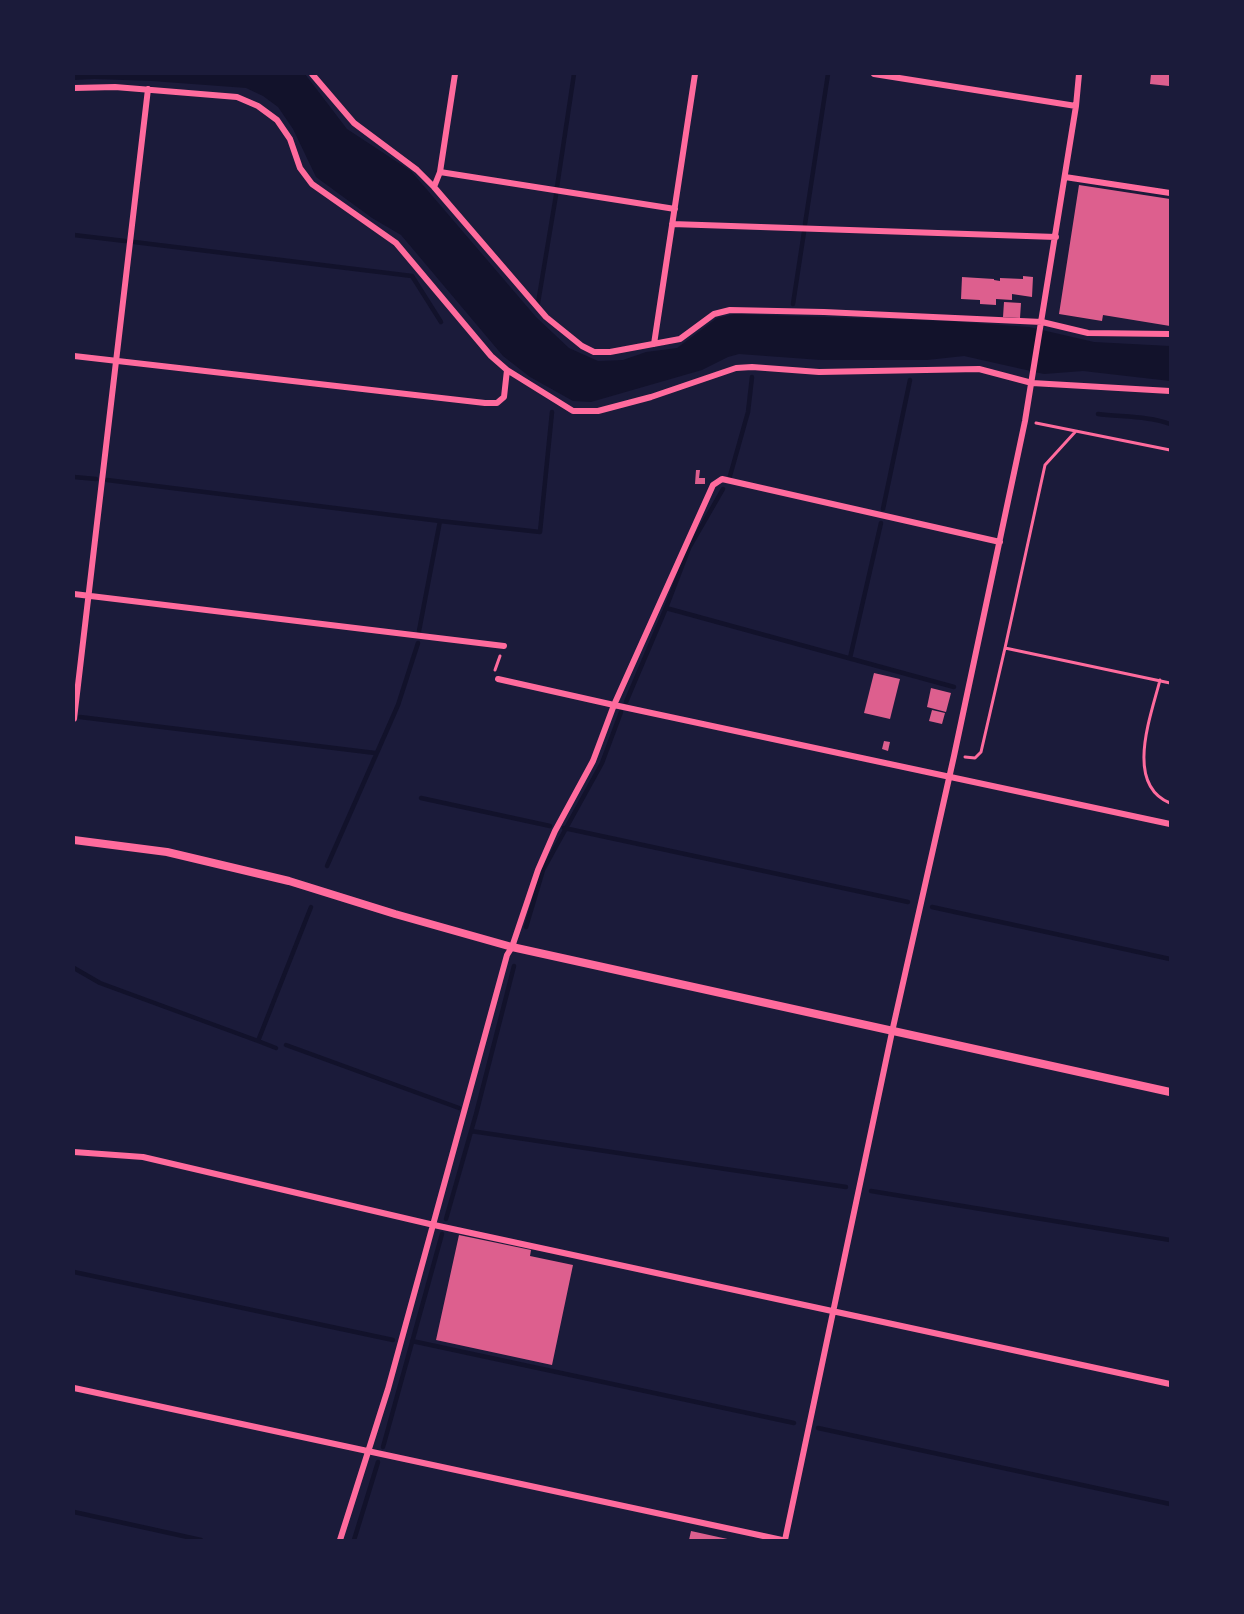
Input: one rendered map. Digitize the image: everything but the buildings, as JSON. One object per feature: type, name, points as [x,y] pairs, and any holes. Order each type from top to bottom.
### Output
[{"type":"street","points":[[312,74],[354,123],[417,170],[434,187],[546,317],[582,346],[594,352],[610,352],[680,339],[714,315],[730,310],[824,312],[1042,324],[1088,333],[1170,334]]},
{"type":"street","points":[[434,187],[440,172],[455,74]]},
{"type":"street","points":[[654,344],[695,74]]},
{"type":"street","points":[[874,74],[1076,106]]},
{"type":"street","points":[[74,1388],[784,1540],[892,1032],[1026,421],[1056,237],[1079,74]]},
{"type":"street","points":[[74,88],[115,87],[237,97],[258,106],[277,120],[290,139],[300,168],[312,184],[396,243],[491,356],[507,370],[573,411],[598,411],[651,397],[744,367],[819,372],[979,369],[1032,381],[1170,391]]},
{"type":"street","points":[[74,719],[148,89]]},
{"type":"street","points":[[440,172],[675,209]]},
{"type":"street","points":[[1065,177],[1170,193]]},
{"type":"street","points":[[672,224],[1056,237]]},
{"type":"street","points":[[74,356],[485,403],[497,403],[504,397],[507,370]]},
{"type":"street","points":[[340,1540],[369,1452],[434,1225],[507,955],[555,831],[593,761],[614,705],[713,484],[722,479],[1000,542]]},
{"type":"street","points":[[74,594],[504,646]]},
{"type":"street","points":[[498,679],[1170,824]]},
{"type":"street","points":[[74,840],[167,852],[289,881],[512,947],[1170,1092]]},
{"type":"street","points":[[74,1152],[143,1157],[434,1225],[1170,1384]]},
{"type":"path","points":[[1026,421],[1170,450]]},
{"type":"path","points":[[954,756],[975,758],[981,752],[1045,465],[1076,431]]},
{"type":"path","points":[[498,679],[492,677],[504,646]]},
{"type":"path","points":[[1005,648],[1170,682]]},
{"type":"path","points":[[1160,680],[1143,752],[1144,770],[1162,800],[1170,803]]},
{"type":"shaded area","points":[[74,74],[305,74],[347,129],[411,171],[536,317],[569,348],[598,361],[623,360],[646,352],[677,348],[717,318],[734,314],[948,321],[1029,327],[1094,342],[1170,346],[1170,381],[1083,371],[1044,374],[964,356],[927,360],[821,360],[739,354],[702,370],[591,402],[573,401],[530,377],[503,356],[401,235],[372,218],[316,177],[293,129],[278,107],[263,96],[246,88],[152,81],[74,80]]},
{"type":"waterway","points":[[557,187],[574,74]]},
{"type":"waterway","points":[[805,224],[828,74]]},
{"type":"waterway","points":[[538,303],[556,195]]},
{"type":"waterway","points":[[793,304],[804,232]]},
{"type":"waterway","points":[[74,235],[125,241]]},
{"type":"waterway","points":[[134,242],[412,276],[441,322]]},
{"type":"waterway","points":[[730,476],[748,412],[752,377]]},
{"type":"waterway","points":[[883,509],[910,380]]},
{"type":"waterway","points":[[419,631],[440,521],[540,532],[552,412]]},
{"type":"waterway","points":[[1098,414],[1144,418],[1170,424]]},
{"type":"waterway","points":[[74,477],[96,479]]},
{"type":"waterway","points":[[107,480],[440,521]]},
{"type":"waterway","points":[[626,702],[689,548],[723,489]]},
{"type":"waterway","points":[[850,658],[881,523]]},
{"type":"waterway","points":[[666,608],[954,687]]},
{"type":"waterway","points":[[327,866],[398,705],[418,643]]},
{"type":"waterway","points":[[526,927],[543,870],[602,763],[621,712]]},
{"type":"waterway","points":[[80,717],[375,753]]},
{"type":"waterway","points":[[421,798],[550,826]]},
{"type":"waterway","points":[[564,828],[908,902]]},
{"type":"waterway","points":[[276,1048],[258,1041],[311,907]]},
{"type":"waterway","points":[[932,907],[1170,959]]},
{"type":"waterway","points":[[446,1219],[514,966]]},
{"type":"waterway","points":[[74,968],[100,983],[258,1041]]},
{"type":"waterway","points":[[286,1045],[459,1108]]},
{"type":"waterway","points":[[471,1131],[846,1187]]},
{"type":"waterway","points":[[871,1191],[1170,1240]]},
{"type":"waterway","points":[[383,1447],[442,1234]]},
{"type":"waterway","points":[[74,1272],[393,1340]]},
{"type":"waterway","points":[[412,1341],[794,1423]]},
{"type":"waterway","points":[[818,1428],[1170,1504]]},
{"type":"waterway","points":[[354,1540],[378,1462]]},
{"type":"waterway","points":[[74,1512],[201,1540]]}]
